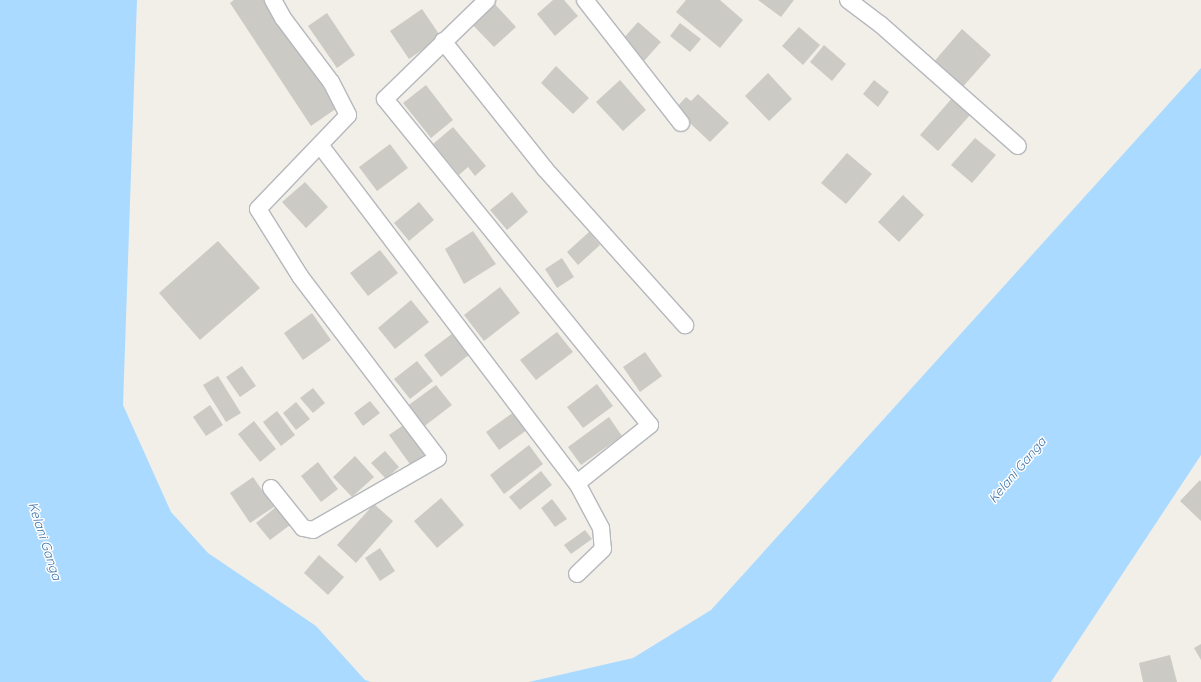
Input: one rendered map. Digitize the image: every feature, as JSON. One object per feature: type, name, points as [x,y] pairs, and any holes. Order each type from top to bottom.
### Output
[{"type":"street","points":[[271,488],[303,528],[313,530],[438,458],[300,276],[258,209],[348,116],[331,82],[283,18],[273,0]]},
{"type":"street","points":[[487,0],[443,41],[385,99],[650,425],[577,483]]},
{"type":"street","points":[[585,0],[681,123]]},
{"type":"street","points":[[848,0],[880,24],[1018,146]]},
{"type":"street","points":[[443,41],[545,169],[685,325]]},
{"type":"street","points":[[320,145],[577,483],[601,528],[603,549],[577,574]]},
{"type":"water","name":"Kelani Ganga","points":[[0,0],[137,0],[123,405],[171,512],[208,553],[316,626],[365,680],[371,682],[0,682]]},
{"type":"water","name":"Kelani Ganga","points":[[1201,68],[1201,455],[1051,682],[529,682],[633,658],[711,610]]},
{"type":"building","points":[[234,0],[266,0],[337,108],[311,126],[230,3]]},
{"type":"building","points":[[491,0],[516,27],[494,47],[468,20]]},
{"type":"building","points":[[553,0],[564,0],[578,16],[555,36],[537,14]]},
{"type":"building","points":[[686,0],[720,0],[743,20],[720,48],[676,12]]},
{"type":"building","points":[[758,0],[794,0],[781,17]]},
{"type":"building","points":[[422,9],[441,37],[409,59],[390,31]]},
{"type":"building","points":[[327,13],[355,55],[337,68],[308,26]]},
{"type":"building","points":[[638,22],[661,42],[644,61],[621,41]]},
{"type":"building","points":[[680,23],[701,39],[690,52],[670,36]]},
{"type":"building","points":[[799,27],[820,45],[803,65],[782,46]]},
{"type":"building","points":[[962,29],[991,55],[960,90],[932,64]]},
{"type":"building","points":[[824,45],[846,64],[832,81],[810,62]]},
{"type":"building","points":[[556,66],[589,98],[573,114],[541,83]]},
{"type":"building","points":[[768,73],[792,99],[769,121],[745,96]]},
{"type":"building","points":[[620,80],[646,110],[623,131],[596,102]]},
{"type":"building","points":[[874,80],[889,92],[878,107],[863,94]]},
{"type":"building","points":[[426,85],[453,120],[431,138],[403,103]]},
{"type":"building","points":[[698,94],[729,123],[710,142],[675,109],[686,97],[691,101]]},
{"type":"building","points":[[953,97],[971,114],[938,151],[920,135]]},
{"type":"building","points":[[453,127],[486,166],[475,176],[468,167],[459,175],[433,144]]},
{"type":"building","points":[[975,138],[996,155],[972,183],[951,165]]},
{"type":"building","points":[[390,144],[408,168],[377,191],[359,167]]},
{"type":"building","points":[[847,153],[872,174],[846,204],[821,183]]},
{"type":"building","points":[[305,182],[328,207],[306,228],[282,202]]},
{"type":"building","points":[[512,192],[528,212],[507,230],[490,210]]},
{"type":"building","points":[[903,195],[924,215],[899,242],[878,222]]},
{"type":"building","points":[[419,202],[434,220],[409,241],[394,223]]},
{"type":"building","points":[[473,231],[496,264],[464,284],[445,249]]},
{"type":"building","points":[[589,232],[600,245],[578,265],[567,252]]},
{"type":"building","points":[[218,241],[260,288],[200,340],[159,293]]},
{"type":"building","points":[[380,250],[398,273],[368,296],[350,273]]},
{"type":"building","points":[[562,258],[574,277],[557,288],[545,269]]},
{"type":"building","points":[[500,287],[520,313],[484,341],[464,315]]},
{"type":"building","points":[[411,300],[429,322],[395,349],[378,328]]},
{"type":"building","points":[[312,313],[331,340],[303,360],[284,333]]},
{"type":"building","points":[[557,332],[573,352],[536,380],[520,360]]},
{"type":"building","points":[[453,333],[470,354],[441,377],[424,355]]},
{"type":"building","points":[[645,352],[662,376],[640,392],[623,367]]},
{"type":"building","points":[[417,361],[433,381],[410,399],[394,379]]},
{"type":"building","points":[[242,366],[256,386],[240,397],[226,377]]},
{"type":"building","points":[[218,376],[241,413],[226,422],[203,385]]},
{"type":"building","points":[[597,384],[613,406],[583,428],[567,407]]},
{"type":"building","points":[[436,385],[452,405],[422,428],[406,407]]},
{"type":"building","points":[[313,388],[325,403],[313,413],[300,398]]},
{"type":"building","points":[[370,401],[380,413],[363,426],[354,413]]},
{"type":"building","points":[[296,402],[310,419],[296,430],[283,413]]},
{"type":"building","points":[[210,405],[223,425],[206,436],[193,417]]},
{"type":"building","points":[[277,411],[295,435],[281,446],[263,422]]},
{"type":"building","points":[[514,412],[527,430],[499,450],[486,432]]},
{"type":"building","points":[[609,417],[622,436],[581,465],[568,447]]},
{"type":"building","points":[[254,421],[276,449],[260,462],[238,434]]},
{"type":"building","points":[[408,422],[431,453],[412,467],[389,435]]},
{"type":"building","points":[[529,445],[543,464],[504,494],[490,475]]},
{"type":"building","points":[[385,451],[399,467],[386,479],[371,463]]},
{"type":"building","points":[[355,456],[374,477],[352,497],[333,477]]},
{"type":"building","points":[[318,462],[338,489],[321,502],[301,476]]},
{"type":"building","points":[[541,471],[552,485],[520,510],[509,497]]},
{"type":"building","points":[[253,477],[274,507],[250,523],[230,493]]},
{"type":"building","points":[[1200,480],[1201,482],[1201,521],[1180,501]]},
{"type":"building","points":[[441,498],[464,525],[437,548],[414,521]]},
{"type":"building","points":[[552,499],[567,519],[555,527],[541,508]]},
{"type":"building","points":[[374,504],[393,521],[356,563],[337,545]]},
{"type":"building","points":[[276,507],[290,525],[270,540],[256,523]]},
{"type":"building","points":[[585,530],[592,539],[571,554],[564,545]]},
{"type":"building","points":[[380,548],[395,571],[380,581],[365,558]]},
{"type":"building","points":[[319,555],[344,577],[328,595],[304,573]]},
{"type":"building","points":[[1201,644],[1201,660],[1194,648]]},
{"type":"building","points":[[1170,655],[1177,682],[1143,682],[1139,663]]}]
